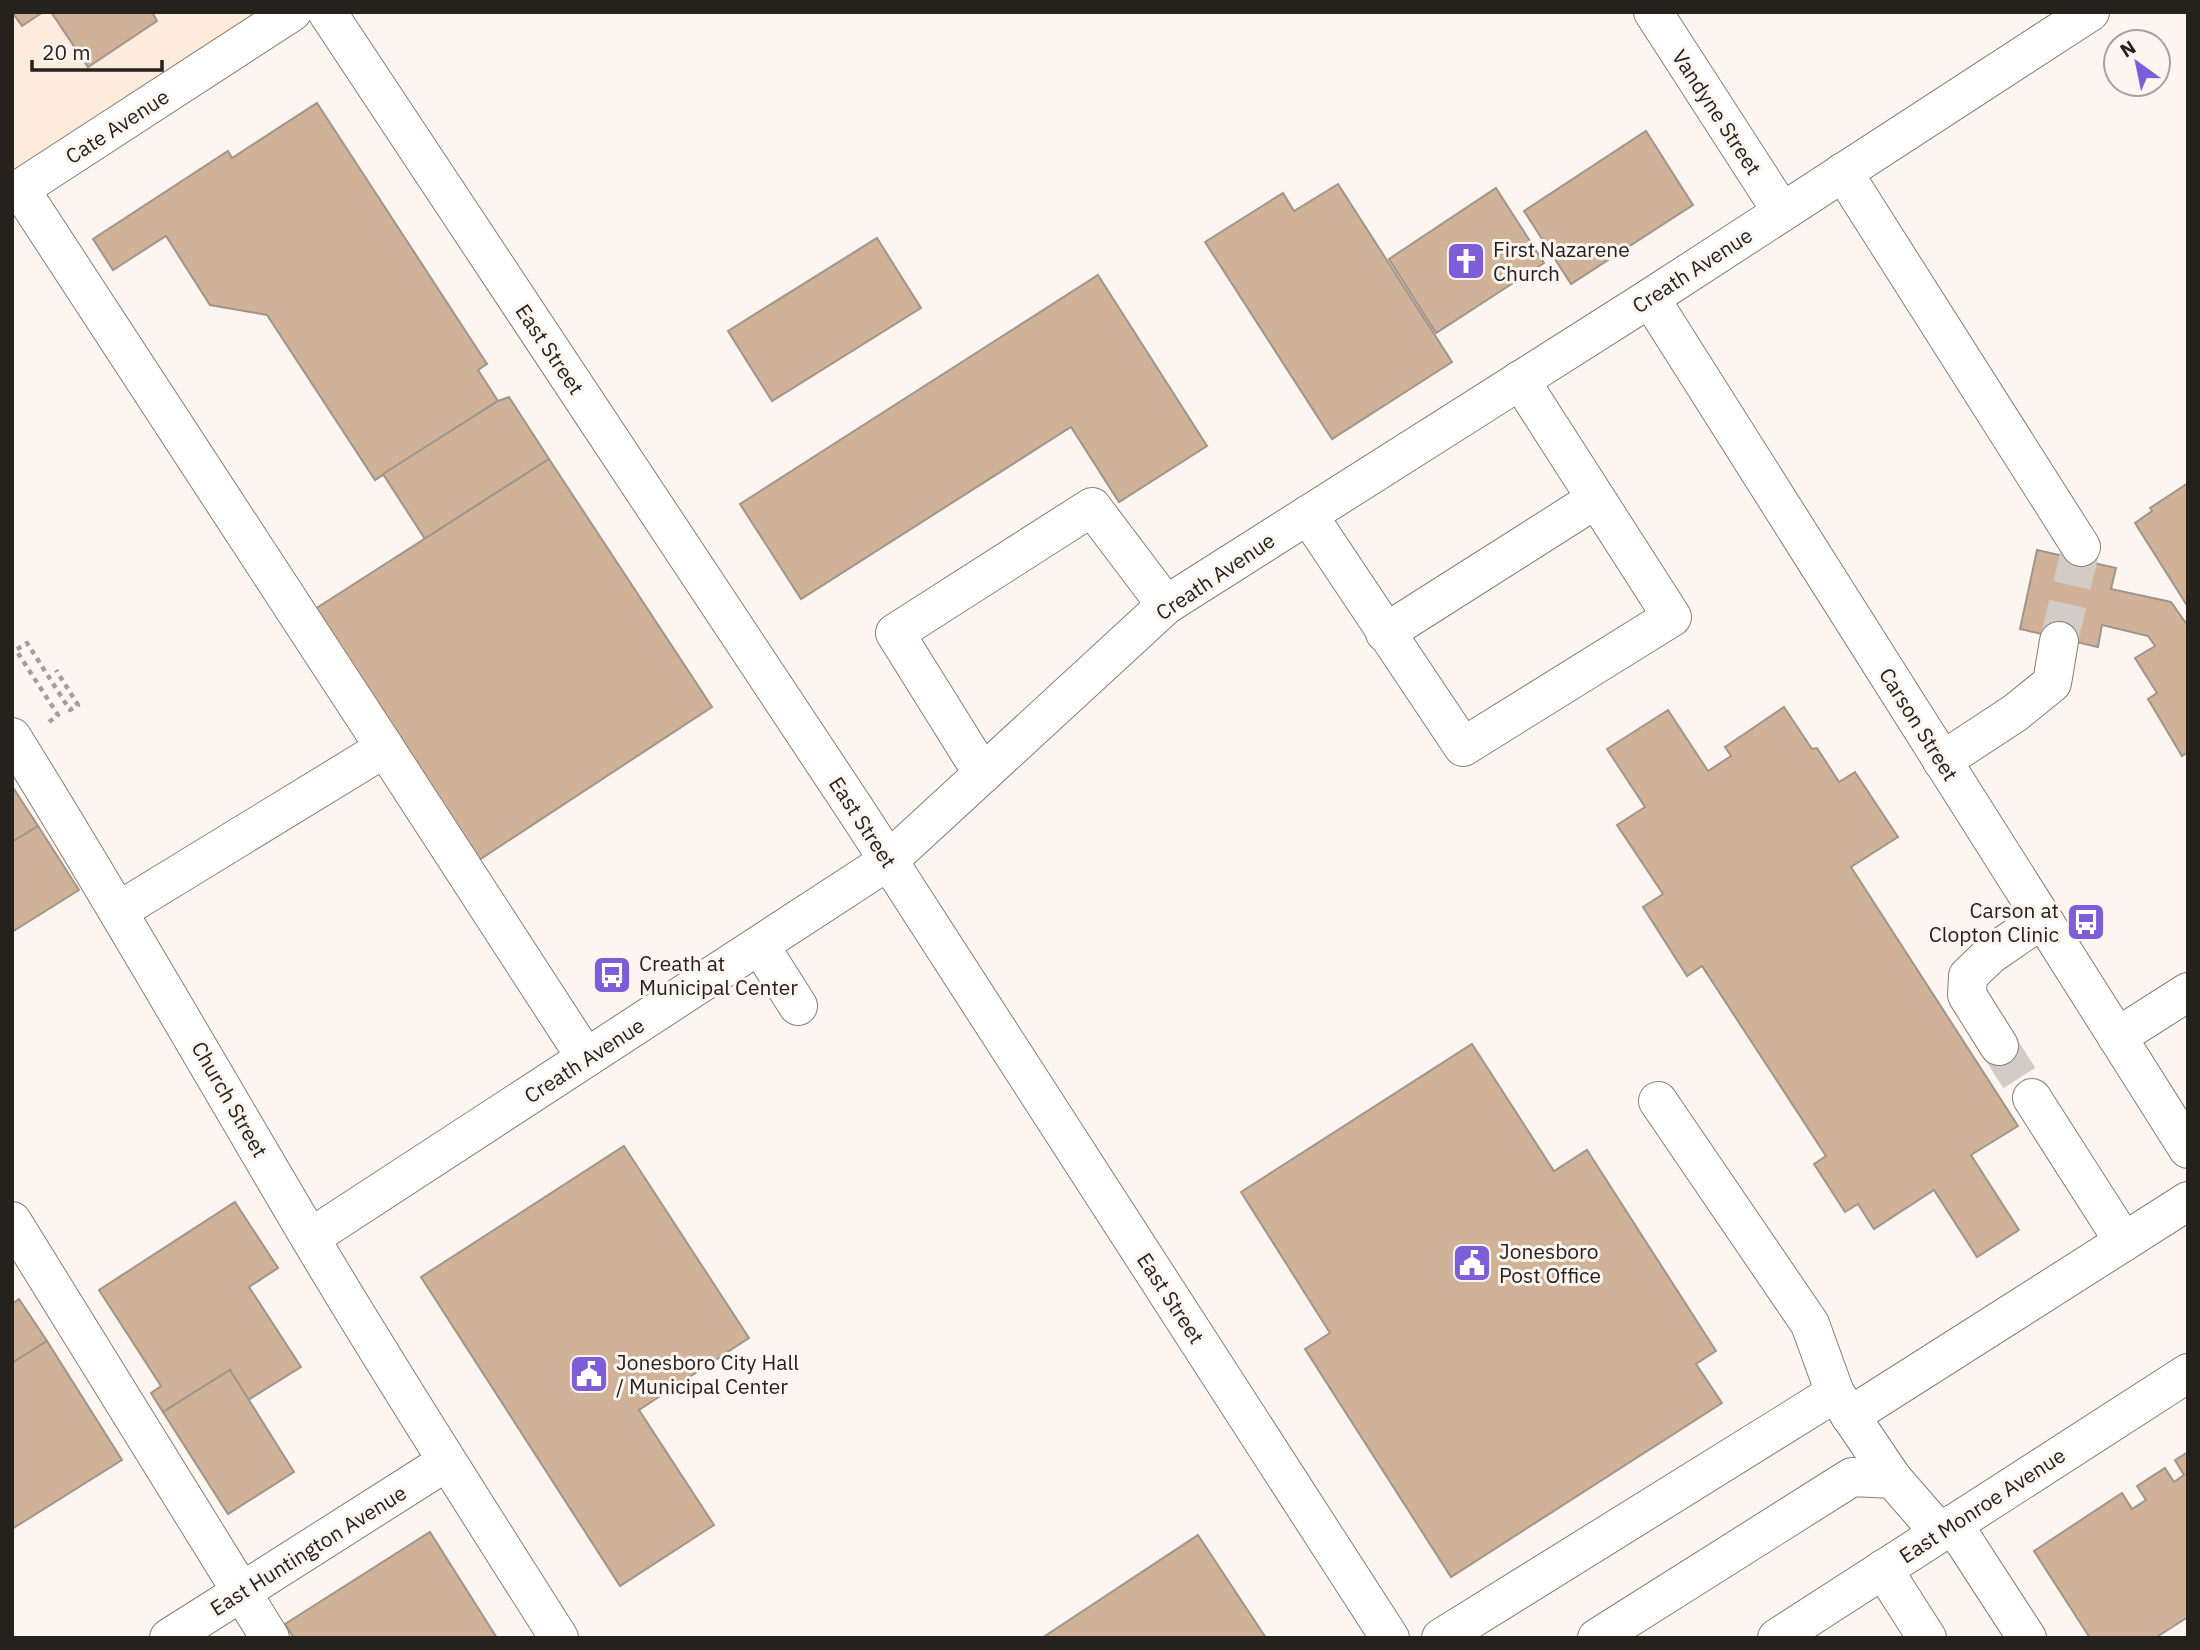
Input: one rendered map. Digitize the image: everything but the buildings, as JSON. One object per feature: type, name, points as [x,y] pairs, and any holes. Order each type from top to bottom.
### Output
[{"type":"street","name":"Cate Avenue","points":[[16,191],[292,12]]},
{"type":"street","name":"East Street","points":[[327,12],[888,861],[1390,1638]]},
{"type":"street","name":"Vandyne Street","points":[[1653,12],[1782,212]]},
{"type":"street","name":"Creath Avenue","points":[[310,1238],[888,861],[1166,605],[1650,298],[2090,12]]},
{"type":"street","points":[[1843,172],[2081,547]]},
{"type":"street","points":[[16,191],[385,748],[586,1059]]},
{"type":"street","name":"Carson Street","points":[[1650,298],[2188,1149]]},
{"type":"street","points":[[1308,514],[1463,747],[1672,617],[1520,380]]},
{"type":"street","points":[[1385,633],[1596,499]]},
{"type":"street","points":[[983,774],[895,633],[1092,506],[1166,605]]},
{"type":"street","points":[[1942,761],[2015,713],[2052,683],[2059,640]]},
{"type":"street","name":"Church Street","points":[[12,737],[120,910],[310,1238],[446,1462],[559,1638]]},
{"type":"street","points":[[120,910],[385,748]]},
{"type":"street","points":[[1999,1045],[1967,995],[1968,976],[1990,955],[2042,919]]},
{"type":"street","points":[[760,946],[798,1006]]},
{"type":"street","points":[[2117,1037],[2188,992]]},
{"type":"street","points":[[2032,1098],[2124,1242]]},
{"type":"street","points":[[1658,1101],[1810,1324],[1843,1405],[1893,1479],[1947,1529],[2027,1638]]},
{"type":"street","points":[[1441,1638],[2124,1242],[2188,1201]]},
{"type":"street","points":[[12,1221],[270,1638]]},
{"type":"street","name":"East Monroe Avenue","points":[[1777,1638],[1815,1628],[1883,1569],[2188,1373]]},
{"type":"street","name":"East Huntington Avenue","points":[[169,1638],[446,1462]]},
{"type":"street","points":[[1597,1638],[1852,1477],[1893,1479]]},
{"type":"street","points":[[1883,1569],[1927,1638]]},
{"type":"path","points":[[47,723],[58,715],[16,650],[27,643],[70,709],[78,705],[56,670]]},
{"type":"shaded area","points":[[12,12],[302,12],[12,200]]},
{"type":"tunnel","points":[[2059,641],[2081,547]]},
{"type":"tunnel","points":[[1999,1046],[2032,1098]]},
{"type":"place","name":"First Nazarene Church","points":[[1466,261]]},
{"type":"place","name":"Carson at Clopton Clinic","points":[[2086,922]]},
{"type":"place","name":"Creath at Municipal Center","points":[[612,975]]},
{"type":"place","name":"Jonesboro Post Office","points":[[1472,1263]]},
{"type":"place","name":"Jonesboro City Hall / Municipal Center","points":[[589,1374]]}]
